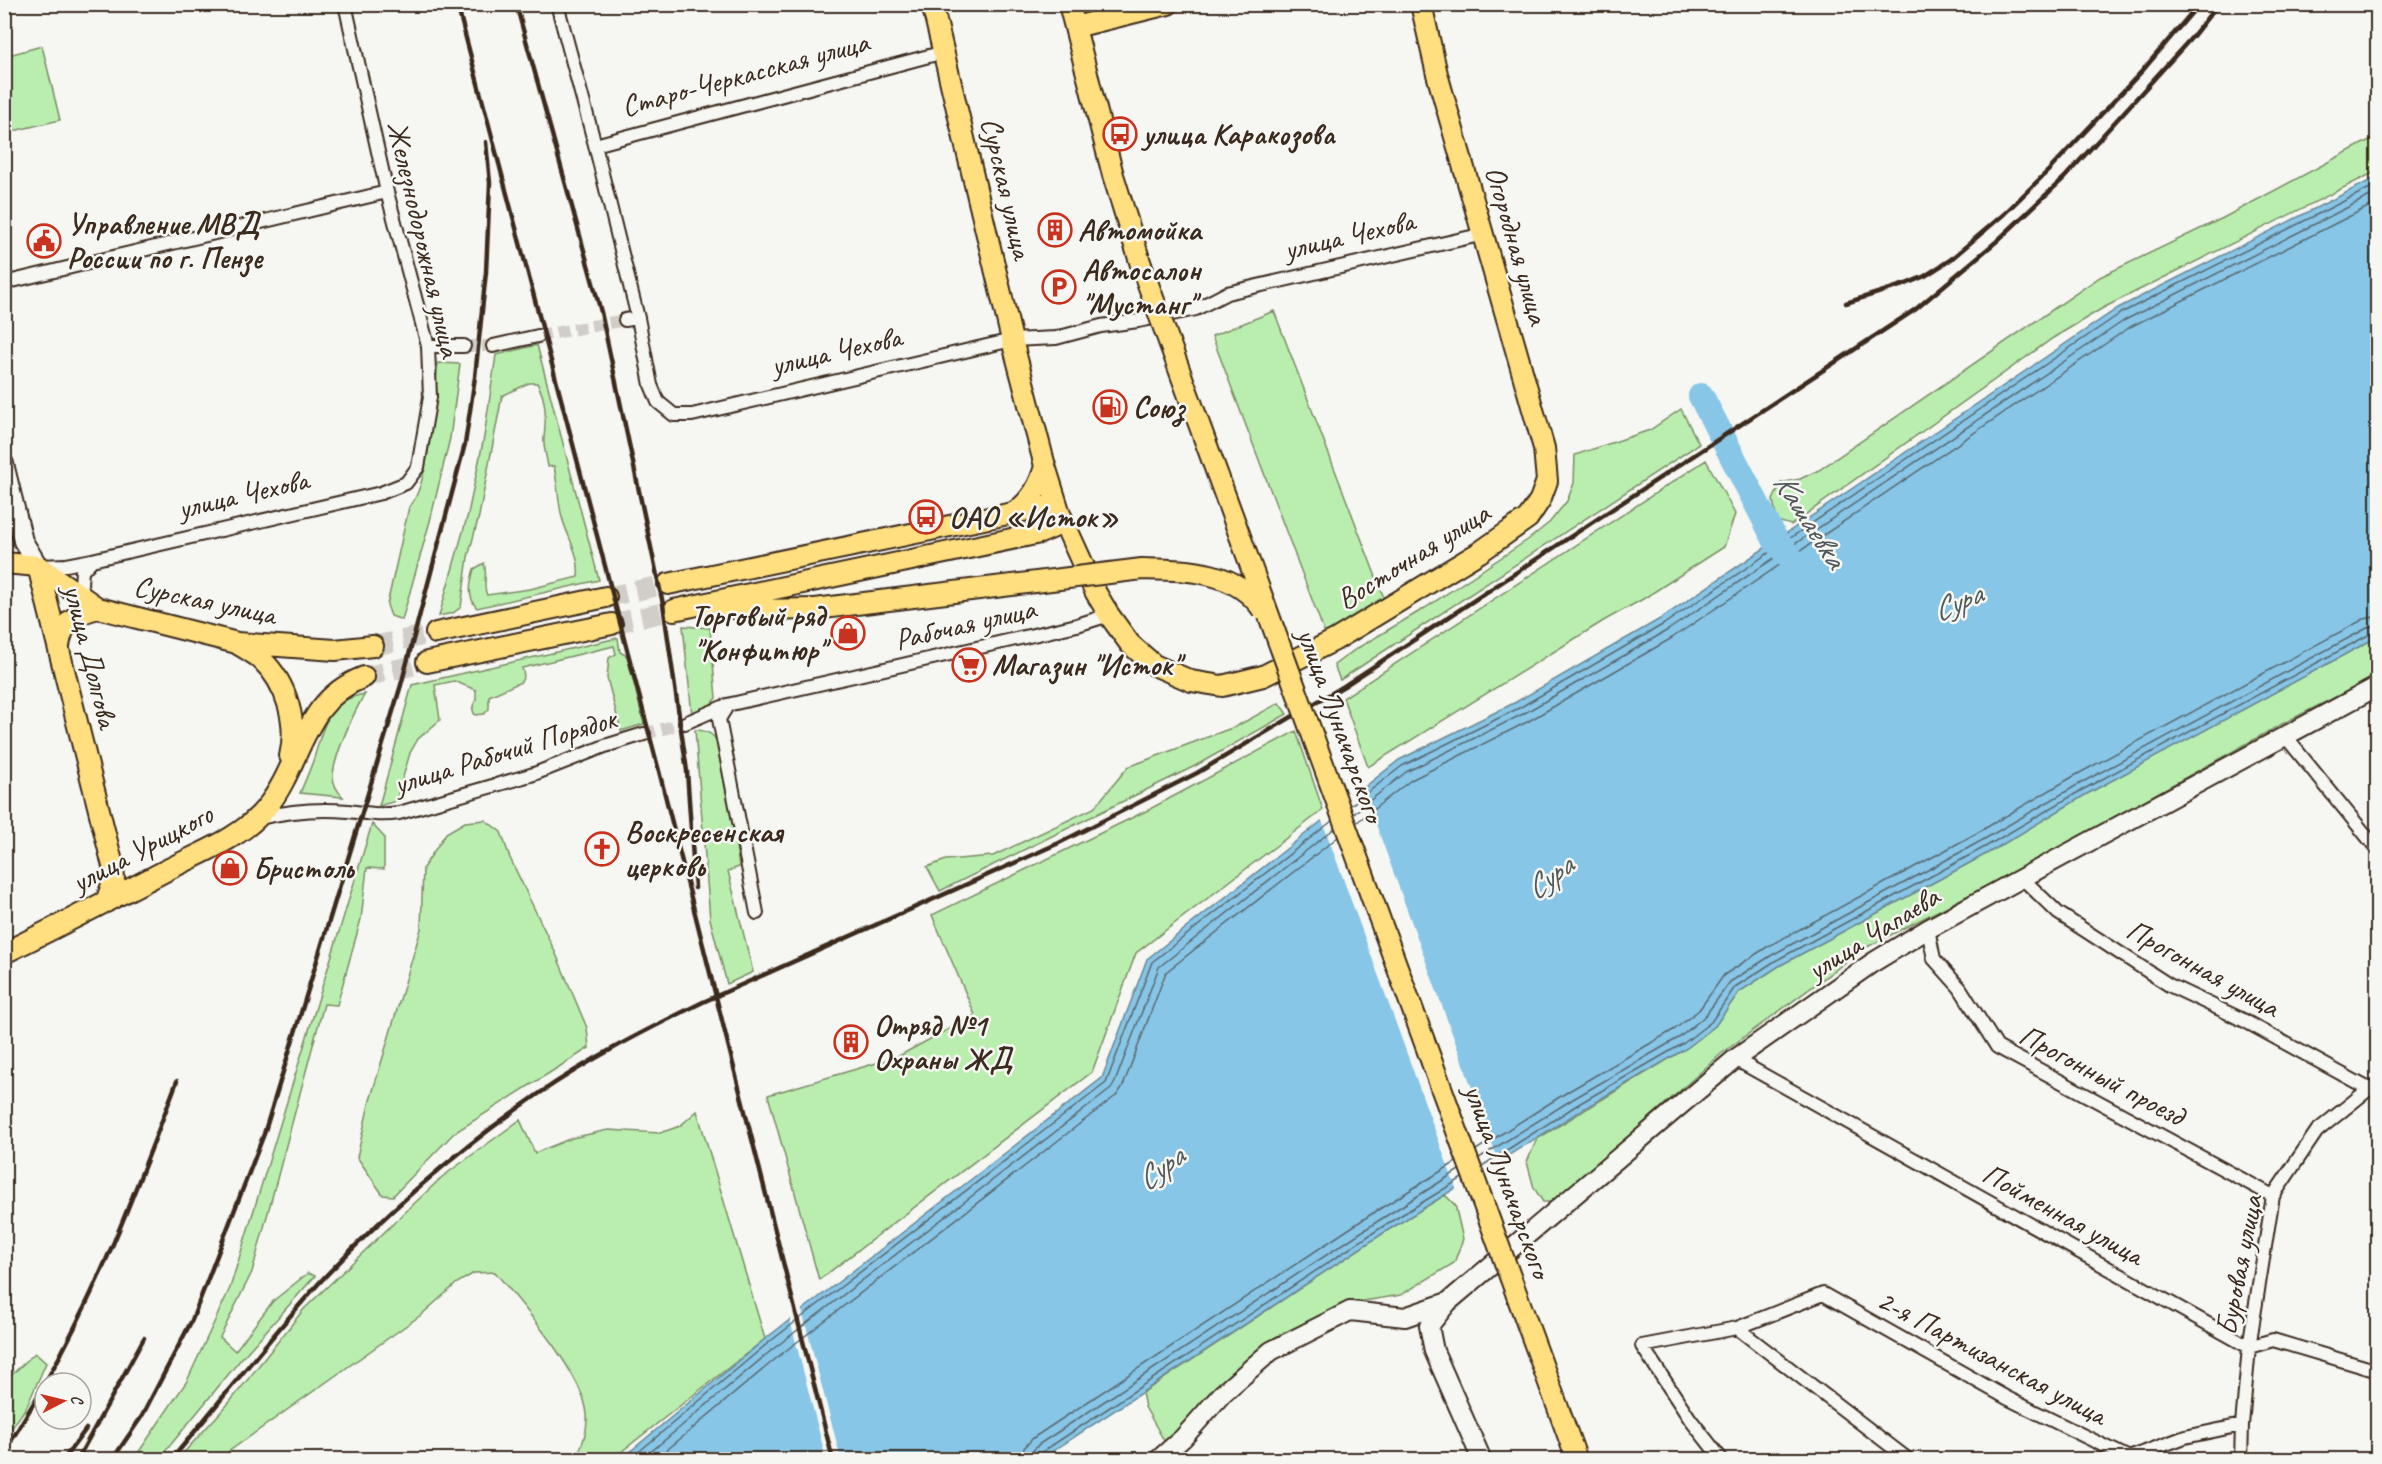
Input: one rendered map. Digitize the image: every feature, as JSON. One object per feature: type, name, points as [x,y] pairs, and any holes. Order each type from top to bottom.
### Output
[{"type":"main road","name":"Сурская улица","points":[[932,4],[1012,340],[1045,466]]},
{"type":"main road","name":"улица Луначарского","points":[[1069,4],[1113,175],[1141,265],[1577,1460]]},
{"type":"main road","points":[[1075,27],[1168,4]]},
{"type":"main road","name":"Огородная улица","points":[[1421,4],[1437,74],[1544,448],[1547,481],[1540,500]]},
{"type":"main road","points":[[1012,513],[1024,506],[1037,489],[1045,466]]},
{"type":"main road","name":"Восточная улица","points":[[1045,466],[1060,514],[1096,592],[1130,644],[1154,665],[1173,674],[1222,686],[1263,676],[1335,640],[1480,552],[1528,518],[1540,500]]},
{"type":"main road","points":[[668,584],[1041,507],[1049,508],[1060,514],[1054,527],[1040,532],[674,610]]},
{"type":"main road","points":[[1040,532],[1058,535],[1074,544]]},
{"type":"main road","name":"улица Чехова","points":[[4,563],[38,566]]},
{"type":"main road","name":"Сурская улица","points":[[38,566],[91,603],[237,643],[335,650],[373,646]]},
{"type":"main road","name":"улица Долгова","points":[[38,566],[113,866],[114,879],[106,902]]},
{"type":"main road","points":[[704,604],[749,610],[815,609],[1142,569],[1195,571],[1225,579],[1254,596],[1272,624]]},
{"type":"main road","points":[[436,633],[606,597]]},
{"type":"main road","name":"Сурская улица","points":[[59,648],[60,633],[68,620],[91,603]]},
{"type":"main road","points":[[427,662],[612,624]]},
{"type":"main road","points":[[237,643],[262,661],[280,685],[288,704],[291,713],[293,744],[286,773]]},
{"type":"main road","points":[[286,773],[316,714],[328,698],[346,684],[364,677]]},
{"type":"main road","name":"улица Урицкого","points":[[4,953],[223,841],[258,818],[276,795],[286,773]]},
{"type":"main road","points":[[113,866],[118,874],[127,880],[147,881]]},
{"type":"street","name":"Железнодорожная улица","points":[[345,4],[387,192],[428,346],[430,397],[418,466],[406,483]]},
{"type":"street","points":[[557,4],[638,318],[625,320]]},
{"type":"street","name":"Старо-Черкасская улица","points":[[595,145],[944,52]]},
{"type":"street","points":[[4,283],[387,192]]},
{"type":"street","name":"улица Чехова","points":[[638,318],[651,385],[658,402],[674,415],[692,415],[1012,340],[1056,338],[1101,326],[1196,309],[1227,293],[1484,234]]},
{"type":"street","points":[[493,346],[538,336]]},
{"type":"street","points":[[428,346],[464,346]]},
{"type":"street","name":"улица Долгова","points":[[4,464],[23,541],[38,566]]},
{"type":"street","name":"улица Чехова","points":[[38,566],[66,566],[381,493],[406,483]]},
{"type":"street","points":[[91,603],[81,584],[82,571],[92,560]]},
{"type":"street","name":"Рабочая улица","points":[[685,723],[727,705],[1077,625],[1109,615]]},
{"type":"street","name":"улица Чапаева","points":[[1448,1302],[1735,1059],[1872,963],[1928,929],[2378,686]]},
{"type":"street","points":[[727,705],[719,719],[757,913]]},
{"type":"street","name":"улица Рабочий Порядок","points":[[258,818],[290,810],[347,811],[382,816],[435,804],[534,774],[605,746],[644,734]]},
{"type":"street","points":[[2285,736],[2378,850]]},
{"type":"street","name":"Прогонная улица","points":[[2022,878],[2058,913],[2169,985],[2373,1088]]},
{"type":"street","name":"Прогонный проезд","points":[[1928,929],[1934,958],[1960,988],[1997,1047],[2273,1196]]},
{"type":"street","name":"Пойменная улица","points":[[1735,1059],[2249,1347]]},
{"type":"street","name":"Буровая улица","points":[[2241,1460],[2249,1347],[2273,1196],[2317,1131],[2373,1088]]},
{"type":"street","name":"2-я Партизанская улица","points":[[1737,1328],[1823,1294],[2007,1398],[2129,1458],[2185,1437],[2242,1425]]},
{"type":"street","points":[[1158,1460],[1183,1438],[1222,1394],[1271,1351],[1350,1311],[1405,1317],[1448,1302]]},
{"type":"street","points":[[1448,1302],[1429,1326],[1434,1352],[1482,1460]]},
{"type":"street","points":[[1722,1460],[1690,1419],[1642,1346],[1737,1328],[1909,1460]]},
{"type":"street","points":[[2249,1347],[2273,1340],[2378,1371]]},
{"type":"green space","points":[[42,46],[60,120],[5,133],[5,56]]},
{"type":"green space","points":[[2377,136],[2377,171],[2103,308],[2053,338],[1791,525],[1777,521],[1773,500],[1781,483],[1800,479],[1819,470],[2100,277],[2223,218]]},
{"type":"green space","points":[[1274,311],[1384,598],[1325,634],[1212,336]]},
{"type":"green space","points":[[537,345],[599,580],[477,608],[472,599],[471,585],[474,569],[484,563],[487,595],[530,589],[578,577],[575,552],[561,513],[554,466],[548,467],[544,445],[543,396],[537,383],[529,383],[502,396],[479,516],[468,557],[461,607],[453,613],[439,616],[468,514],[484,437],[496,355]]},
{"type":"green space","points":[[438,363],[460,364],[450,438],[430,521],[402,620],[391,616],[387,605],[409,507],[422,480],[433,417]]},
{"type":"green space","points":[[1681,409],[1699,444],[1340,680],[1334,665],[1356,649],[1425,608],[1529,539],[1550,522],[1567,501],[1574,483],[1575,455],[1650,430]]},
{"type":"green space","points":[[1706,460],[1735,514],[1724,547],[1368,767],[1343,698]]},
{"type":"green space","points":[[683,626],[710,628],[716,698],[707,709],[692,715]]},
{"type":"green space","points":[[2377,637],[2377,676],[2282,724],[2022,868],[1865,948],[1721,1054],[1555,1202],[1543,1202],[1534,1188],[1527,1162],[1537,1139],[1687,1048],[1715,1026],[1739,992],[1779,966],[1988,853],[2085,795]]},
{"type":"green space","points":[[618,638],[620,652],[627,656],[644,724],[621,731],[607,678],[609,658],[616,654],[614,646],[522,668],[524,676],[521,682],[489,696],[489,709],[484,714],[475,715],[473,711],[476,690],[454,681],[435,685],[440,720],[418,739],[410,753],[396,801],[379,806],[412,685]]},
{"type":"green space","points":[[365,694],[345,734],[334,767],[334,782],[343,797],[300,793],[329,716],[342,702]]},
{"type":"green space","points":[[1279,703],[1287,714],[1195,766],[940,891],[927,867],[946,860],[993,856],[1094,808],[1128,767],[1237,726]]},
{"type":"green space","points":[[695,730],[711,734],[722,748],[739,867],[728,871],[753,972],[727,984],[710,919]]},
{"type":"green space","points":[[1296,731],[1323,810],[1136,953],[1092,1072],[819,1280],[768,1095],[897,1057],[975,1015],[932,915],[1148,810]]},
{"type":"green space","points":[[485,820],[501,832],[510,858],[556,954],[587,1028],[589,1048],[454,1133],[393,1196],[383,1195],[357,1157],[369,1104],[421,929],[423,868],[446,833],[465,822]]},
{"type":"green space","points":[[372,824],[384,837],[384,869],[367,868],[361,919],[337,1005],[324,1004],[252,1272],[220,1337],[235,1351],[273,1301],[308,1273],[315,1276],[241,1359],[159,1459],[134,1459],[187,1381],[230,1288]]},
{"type":"green space","points":[[697,1111],[765,1339],[612,1459],[576,1459],[587,1427],[587,1415],[575,1380],[550,1340],[495,1272],[474,1273],[457,1283],[421,1315],[218,1459],[178,1459],[229,1403],[304,1309],[442,1177],[520,1120],[535,1153],[572,1138],[608,1130],[660,1133],[680,1126]]},
{"type":"green space","points":[[1445,1195],[1455,1205],[1463,1239],[1454,1263],[1401,1295],[1351,1303],[1274,1338],[1166,1444],[1145,1407],[1142,1393],[1385,1232]]},
{"type":"green space","points":[[35,1353],[46,1363],[42,1371],[33,1371],[33,1392],[27,1406],[5,1438],[5,1381]]},
{"type":"water","name":"Сура","points":[[2377,177],[2377,637],[2085,795],[1988,853],[1779,966],[1739,992],[1715,1026],[1687,1048],[1580,1111],[1385,1232],[1041,1459],[620,1460],[765,1339],[1102,1078],[1147,959],[1399,760],[1516,702],[1660,619],[2118,308]]},
{"type":"pier","points":[[1362,786],[1500,1165],[1457,1191],[1321,818]]},
{"type":"pier","points":[[801,1307],[841,1459],[826,1459],[789,1316]]},
{"type":"waterway","name":"Кашаевка","points":[[1701,396],[1776,541],[1798,567]]},
{"type":"tunnel","points":[[538,336],[625,320]]},
{"type":"tunnel","points":[[464,346],[493,346]]},
{"type":"tunnel","points":[[606,597],[668,584]]},
{"type":"tunnel","points":[[612,624],[674,610]]},
{"type":"tunnel","points":[[373,646],[436,633]]},
{"type":"tunnel","points":[[364,677],[427,662]]},
{"type":"tunnel","points":[[644,734],[685,723]]},
{"type":"railway","points":[[457,4],[659,771],[833,1460]]},
{"type":"railway","points":[[516,4],[601,312],[663,604],[687,771],[695,888]]},
{"type":"railway","points":[[1846,303],[1906,284],[1925,276],[1950,260],[2004,214],[2050,169],[2143,70],[2199,4]]},
{"type":"railway","points":[[171,1460],[320,1282],[370,1231],[479,1137],[537,1095],[597,1057],[703,1002],[1059,843],[1197,773],[1344,686],[1916,309],[1997,241],[2064,178],[2193,36],[2218,4]]},
{"type":"railway","points":[[112,1460],[142,1416],[192,1320],[264,1134],[401,685],[465,444],[475,377],[486,272],[490,183],[486,142]]},
{"type":"railway","points":[[52,1371],[101,1272],[133,1197],[177,1081]]},
{"type":"railway","points":[[77,1460],[144,1338]]},
{"type":"railway","points":[[4,1453],[33,1404]]},
{"type":"railway","points":[[63,1460],[85,1431]]},
{"type":"place","name":"улица Каракозова","points":[[1120,134]]},
{"type":"place","name":"Автомойка","points":[[1055,230]]},
{"type":"place","name":"Управление МВД России по г. Пензе","points":[[44,241]]},
{"type":"place","name":"Автосалон \"Мустанг\"","points":[[1059,287]]},
{"type":"place","name":"Союз","points":[[1110,407]]},
{"type":"place","name":"ОАО «Исток»","points":[[926,517]]},
{"type":"place","name":"Торговый ряд \"Конфитюр\"","points":[[848,633]]},
{"type":"place","name":"Магазин \"Исток\"","points":[[969,665]]},
{"type":"place","name":"Воскресенская церковь","points":[[602,849]]},
{"type":"place","name":"Бристоль","points":[[230,868]]},
{"type":"place","name":"Отряд №1 Охраны ЖД","points":[[851,1042]]}]
